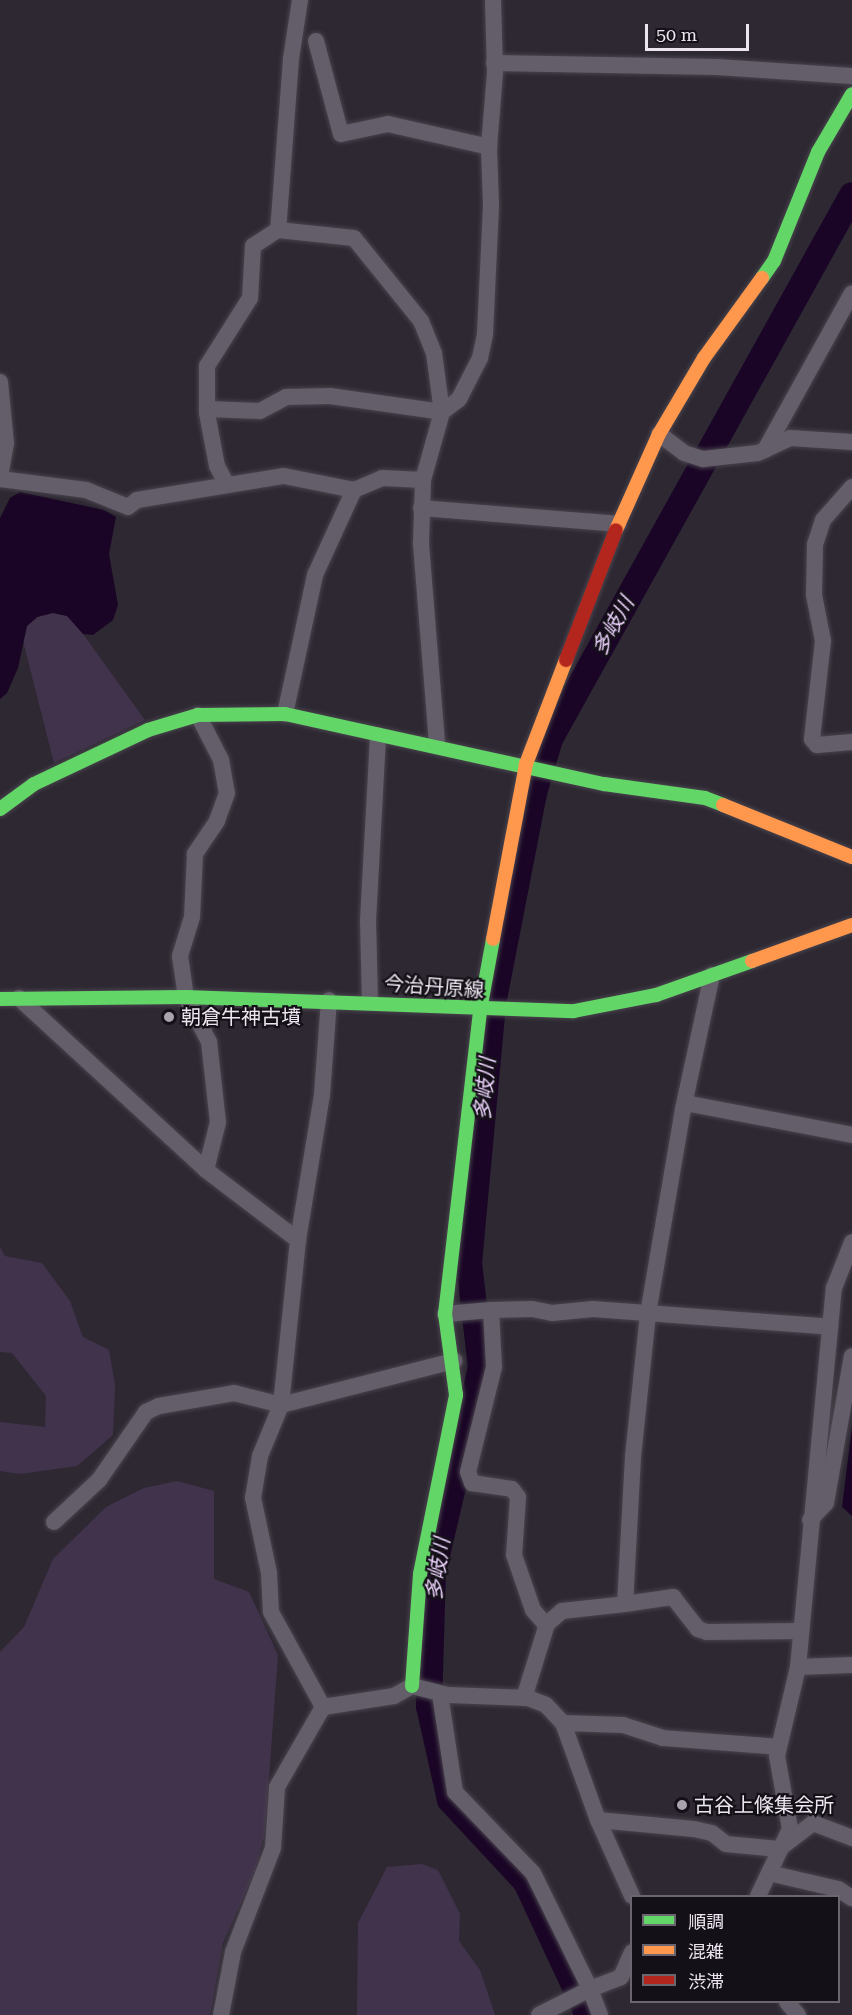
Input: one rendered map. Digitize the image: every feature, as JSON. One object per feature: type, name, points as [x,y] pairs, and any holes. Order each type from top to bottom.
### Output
[{"type":"street","points":[[278,230],[291,59],[300,0]]},
{"type":"street","points":[[207,409],[260,411],[286,397],[330,396],[442,412],[459,399],[480,358],[485,334],[491,206],[489,147],[494,63],[493,0]]},
{"type":"street","points":[[316,41],[341,134],[388,124],[489,147]]},
{"type":"street","points":[[494,63],[717,67],[852,76]]},
{"type":"street","points":[[416,1688],[420,1574],[456,1395],[454,1361],[445,1314],[480,1010],[526,764],[618,524],[659,434],[705,358],[774,261],[818,152],[852,94]]},
{"type":"street","points":[[226,483],[217,466],[207,409],[207,366],[250,298],[253,246],[278,230],[354,238],[421,321],[434,353],[442,412],[423,480],[421,508],[424,598],[437,745]]},
{"type":"street","points":[[765,450],[852,293]]},
{"type":"street","points":[[0,382],[6,443],[0,477],[86,490],[128,507],[137,500],[226,483],[284,476],[354,490],[382,477],[423,480]]},
{"type":"street","points":[[659,434],[684,453],[703,459],[765,450],[790,438],[852,442]]},
{"type":"street","points":[[852,487],[823,520],[815,544],[814,595],[823,641],[812,739],[817,745],[852,742]]},
{"type":"street","points":[[285,714],[315,575],[354,490]]},
{"type":"street","points":[[421,508],[618,524]]},
{"type":"street","points":[[0,809],[34,784],[148,730],[198,715],[285,714],[526,764],[604,784],[705,798],[852,857]]},
{"type":"street","points":[[198,715],[221,760],[227,793],[217,821],[195,854],[192,917],[180,956],[186,997],[209,1042],[218,1122],[206,1170]]},
{"type":"street","points":[[370,1002],[368,921],[378,735]]},
{"type":"street","name":"今治丹原線","points":[[0,999],[186,997],[329,1000],[480,1010],[574,1011],[656,995],[852,925]]},
{"type":"street","points":[[625,1604],[633,1457],[648,1314],[685,1103],[712,975]]},
{"type":"street","points":[[19,998],[206,1170],[298,1240]]},
{"type":"street","points":[[322,1707],[271,1612],[269,1573],[255,1507],[260,1456],[281,1405],[298,1240],[322,1095],[329,1000]]},
{"type":"street","points":[[685,1103],[852,1135]]},
{"type":"street","points":[[758,1895],[790,1829],[779,1747],[798,1668],[799,1631],[834,1288],[852,1242]]},
{"type":"street","points":[[445,1314],[532,1309],[552,1313],[593,1309],[830,1327]]},
{"type":"street","points":[[491,1310],[494,1367],[468,1472],[472,1483],[512,1489],[518,1497],[514,1555],[533,1610],[546,1625]]},
{"type":"street","points":[[810,1520],[826,1503],[852,1356]]},
{"type":"street","points":[[54,1522],[99,1480],[146,1412],[209,1395],[234,1393],[281,1405],[454,1361]]},
{"type":"street","points":[[524,1698],[546,1625],[562,1611],[673,1597],[698,1629],[707,1632],[799,1631]]},
{"type":"street","points":[[798,1668],[852,1665]]},
{"type":"street","points":[[322,1707],[394,1696],[416,1688],[440,1694],[524,1698],[546,1705],[562,1723],[598,1820],[632,1895]]},
{"type":"street","points":[[440,1694],[455,1792],[533,1873],[600,2015]]},
{"type":"street","points":[[221,2015],[233,1952],[273,1848],[277,1787],[322,1707]]},
{"type":"street","points":[[562,1723],[623,1725],[663,1738],[779,1747]]},
{"type":"street","points":[[598,1820],[694,1829],[712,1833],[726,1844],[779,1849],[813,1823],[852,1838]]},
{"type":"street","points":[[769,1873],[838,1890],[852,1898]]},
{"type":"street","points":[[538,2015],[621,1977],[630,1957]]},
{"type":"street","points":[[789,2003],[798,2015]]},
{"type":"shaded area","points":[[20,492],[104,510],[116,517],[109,554],[118,605],[113,620],[93,635],[83,634],[67,616],[53,613],[37,617],[27,626],[18,668],[7,693],[0,699],[0,518],[10,498]]},
{"type":"shaded area","points":[[53,613],[67,616],[78,627],[145,720],[54,763],[23,641],[27,626],[38,617]]},
{"type":"shaded area","points":[[0,1247],[5,1256],[42,1263],[70,1301],[83,1337],[109,1350],[115,1385],[113,1435],[77,1466],[20,1474],[0,1471],[0,1422],[45,1427],[46,1396],[12,1353],[0,1352]]},
{"type":"shaded area","points":[[852,1427],[852,1516],[842,1507]]},
{"type":"shaded area","points":[[177,1481],[214,1491],[214,1579],[249,1592],[278,1655],[265,1832],[255,1871],[223,1943],[210,2015],[0,2015],[0,1652],[24,1627],[53,1559],[106,1507],[144,1488]]},
{"type":"shaded area","points":[[422,1864],[438,1870],[460,1914],[459,1941],[480,1970],[495,2015],[357,2015],[358,1923],[387,1867]]},
{"type":"waterway","name":"多岐川","points":[[588,2015],[526,1882],[450,1800],[429,1706],[433,1572],[481,1368],[469,1263],[493,1004],[534,793],[550,739],[852,195]]},
{"type":"traffic: fast","points":[[762,278],[774,261],[818,152],[852,94]]},
{"type":"traffic: fast","points":[[0,809],[34,784],[148,730],[198,715],[285,714],[604,784],[705,798],[723,805]]},
{"type":"traffic: fast","points":[[412,1686],[420,1574],[456,1395],[445,1314],[480,1010],[493,939]]},
{"type":"traffic: fast","points":[[0,999],[186,997],[574,1011],[656,995],[752,961]]},
{"type":"traffic: slow","points":[[616,530],[659,434],[704,358],[762,278]]},
{"type":"traffic: slow","points":[[493,939],[526,764],[566,660]]},
{"type":"traffic: slow","points":[[723,805],[852,857]]},
{"type":"traffic: slow","points":[[752,961],[852,925]]},
{"type":"traffic: jam","points":[[566,660],[616,530]]},
{"type":"place","name":"朝倉牛神古墳","points":[[169,1017]]},
{"type":"place","name":"古谷上條集会所","points":[[682,1805]]}]
